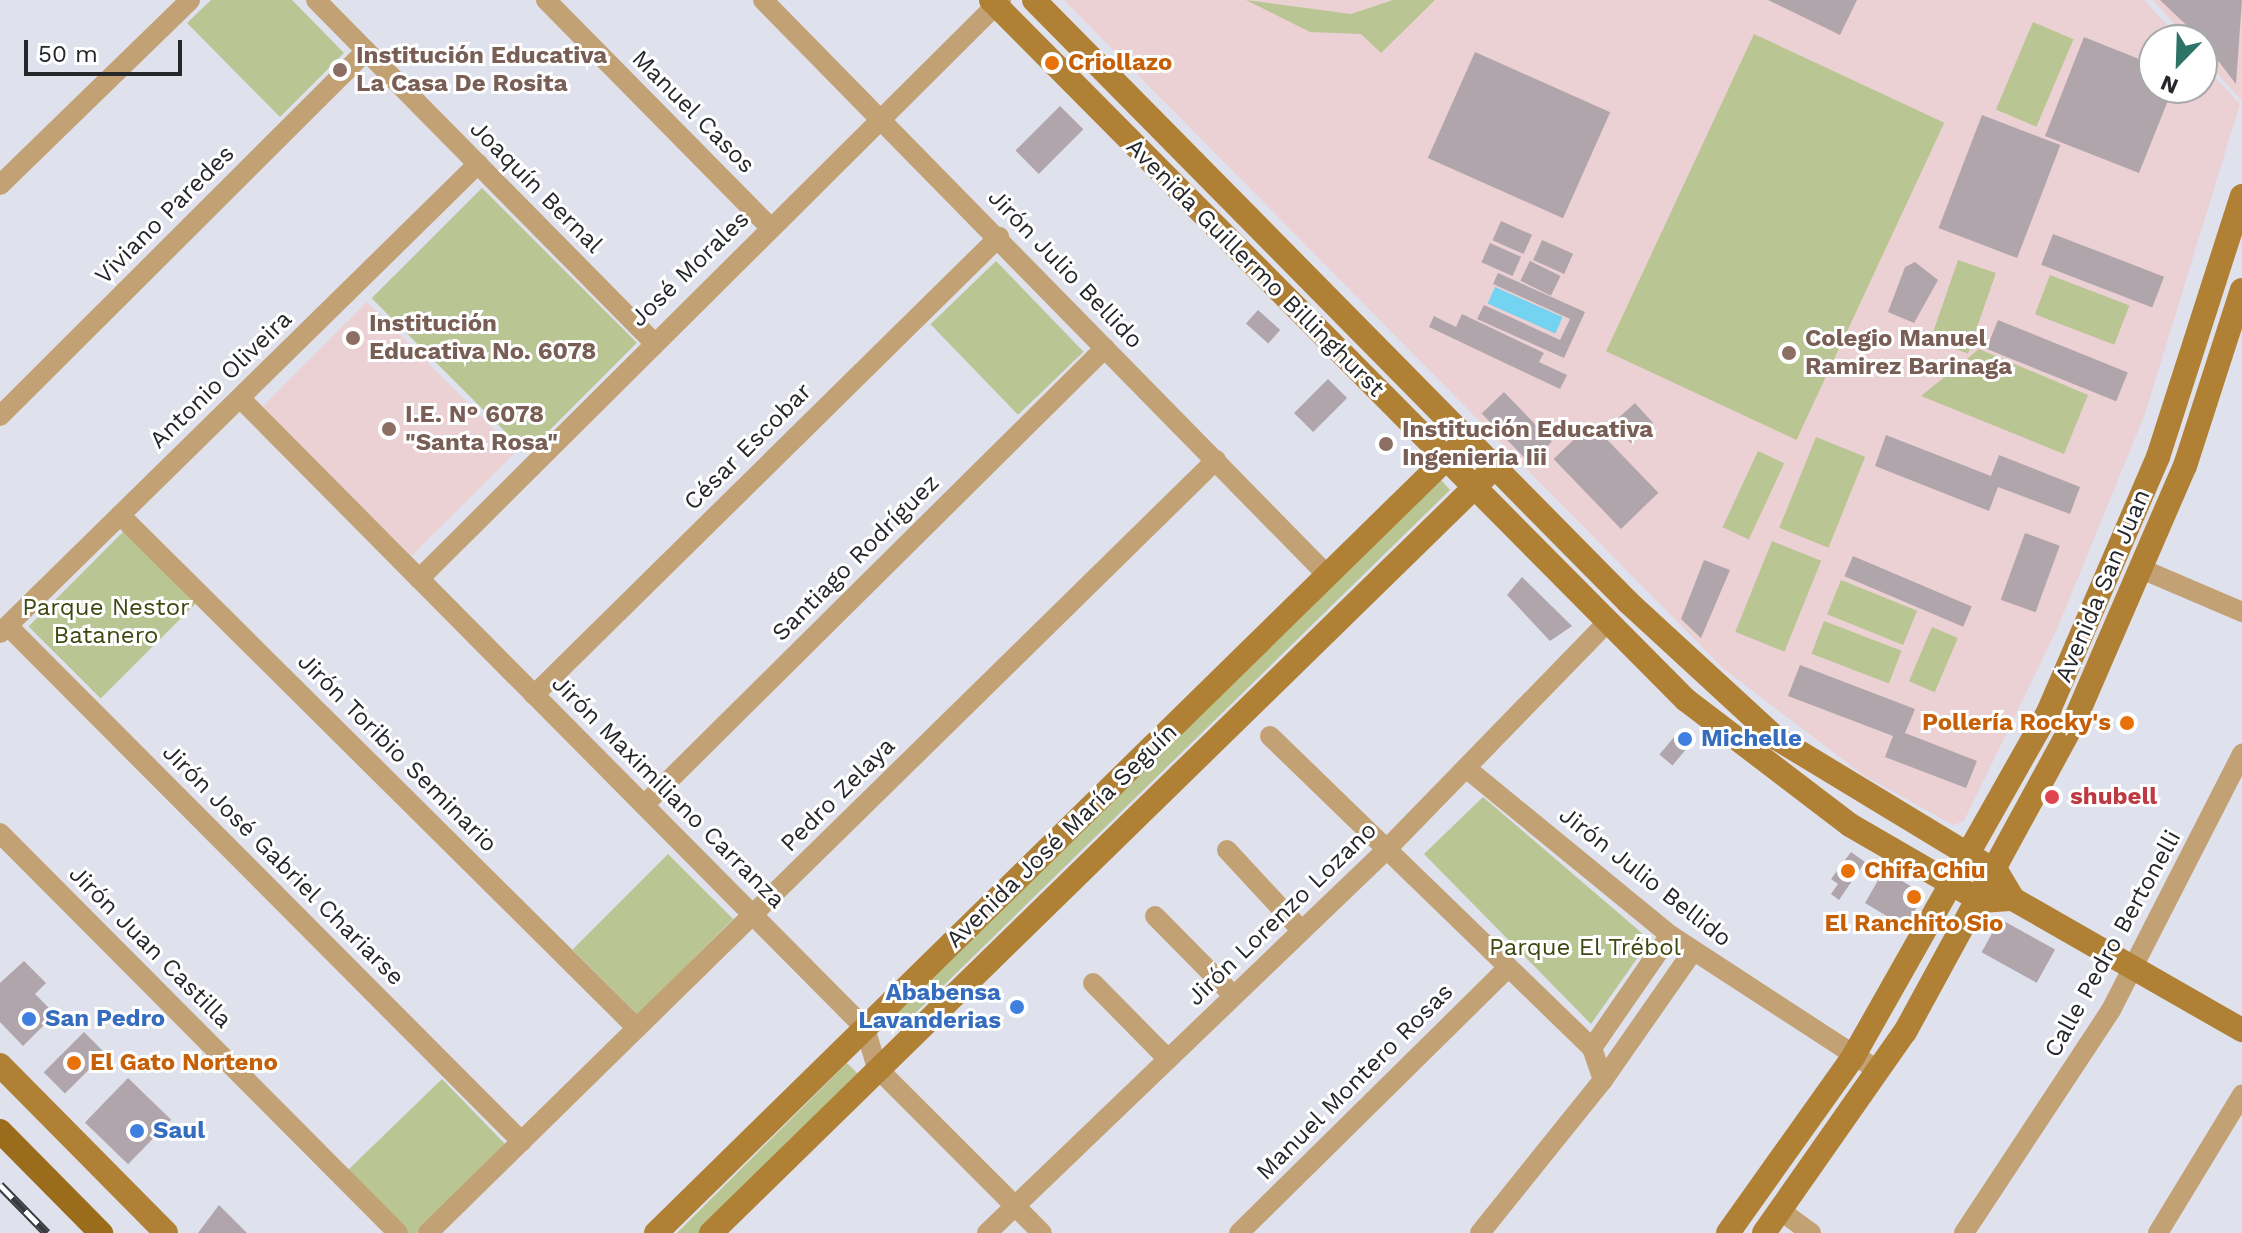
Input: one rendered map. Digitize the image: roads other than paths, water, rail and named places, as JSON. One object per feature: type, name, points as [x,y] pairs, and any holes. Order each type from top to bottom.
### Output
[{"type":"main road","name":"Avenida Guillermo Billinghurst","points":[[1034,0],[1495,467],[1776,738],[1997,872],[2013,899]]},
{"type":"main road","name":"Avenida Guillermo Billinghurst","points":[[995,2],[1605,625],[1758,761],[1981,901]]},
{"type":"main road","name":"Avenida San Juan","points":[[1728,1233],[1853,1057],[1971,857],[2118,558],[2204,324],[2242,196]]},
{"type":"main road","name":"Avenida San Juan","points":[[1764,1233],[1879,1071],[1997,872],[2144,570],[2236,334],[2242,290]]},
{"type":"main road","points":[[2204,324],[2236,334]]},
{"type":"main road","name":"Avenida José María Seguín","points":[[656,1233],[1467,438]]},
{"type":"main road","name":"Avenida José María Seguín","points":[[711,1233],[1495,467]]},
{"type":"main road","points":[[1981,901],[2013,899],[2242,1030]]},
{"type":"main road","points":[[0,1065],[166,1233]]},
{"type":"main road","points":[[0,1131],[101,1233]]},
{"type":"street","points":[[0,185],[190,0]]},
{"type":"street","name":"Joaquín Bernal","points":[[316,0],[652,341]]},
{"type":"street","name":"Manuel Casos","points":[[546,0],[770,227]]},
{"type":"street","name":"Jirón Julio Bellido","points":[[763,0],[878,120],[999,237],[1328,576]]},
{"type":"street","name":"José Morales","points":[[419,579],[652,341],[995,2]]},
{"type":"street","name":"Viviano Paredes","points":[[0,416],[366,51]]},
{"type":"street","name":"Antonio Oliveira","points":[[4,629],[478,164]]},
{"type":"street","name":"César Escobar","points":[[534,695],[999,237]]},
{"type":"street","name":"Santiago Rodríguez","points":[[644,805],[1105,348]]},
{"type":"street","name":"Jirón Maximiliano Carranza","points":[[240,398],[865,1028],[877,1068],[1042,1233]]},
{"type":"street","name":"Pedro Zelaya","points":[[428,1233],[1216,460]]},
{"type":"street","name":"Jirón Toribio Seminario","points":[[120,515],[637,1028]]},
{"type":"street","points":[[2144,570],[2242,612]]},
{"type":"street","name":"Jirón Lorenzo Lozano","points":[[987,1233],[1383,853],[1605,625]]},
{"type":"street","name":"Jirón José Gabriel Chariarse","points":[[4,629],[522,1142]]},
{"type":"street","points":[[1270,736],[1383,853],[1592,1048],[1603,1080]]},
{"type":"street","name":"Calle Pedro Bertonelli","points":[[1964,1233],[2136,967],[2242,754]]},
{"type":"street","name":"Jirón Julio Bellido","points":[[1466,768],[1670,935],[1853,1057],[1879,1071]]},
{"type":"street","name":"Jirón Juan Castilla","points":[[0,833],[398,1233]]},
{"type":"street","points":[[1227,850],[1302,931]]},
{"type":"street","points":[[1155,916],[1234,996]]},
{"type":"street","points":[[1592,1048],[1670,935]]},
{"type":"street","points":[[1480,1233],[1603,1080],[1693,951]]},
{"type":"street","name":"Manuel Montero Rosas","points":[[1239,1233],[1507,969]]},
{"type":"street","points":[[1093,983],[1168,1059]]},
{"type":"street","points":[[2158,1233],[2242,1095]]},
{"type":"street","points":[[1781,1211],[1811,1233]]},
{"type":"water","points":[[1495,287],[1563,317],[1555,334],[1488,303]]},
{"type":"railway","points":[[0,1185],[47,1233]]},
{"type":"place","name":"Criollazo","points":[[1052,63]]},
{"type":"place","name":"Institución Educativa La Casa De Rosita","points":[[340,70]]},
{"type":"place","name":"Institución Educativa No. 6078","points":[[353,338]]},
{"type":"place","name":"Colegio Manuel Ramirez Barinaga","points":[[1789,353]]},
{"type":"place","name":"I.E. N° 6078 \"Santa Rosa\"","points":[[389,429]]},
{"type":"place","name":"Institución Educativa Ingenieria Iii","points":[[1386,444]]},
{"type":"place","name":"Pollería Rocky's","points":[[2127,723]]},
{"type":"place","name":"Michelle","points":[[1685,739]]},
{"type":"place","name":"shubell","points":[[2052,797]]},
{"type":"place","name":"Chifa Chiu","points":[[1848,871]]},
{"type":"place","name":"El Ranchito Sio","points":[[1914,897]]},
{"type":"place","name":"Ababensa Lavanderias","points":[[1017,1007]]},
{"type":"place","name":"San Pedro","points":[[29,1019]]},
{"type":"place","name":"El Gato Norteno","points":[[74,1063]]},
{"type":"place","name":"Saul","points":[[137,1131]]},
{"type":"park label","name":"Parque Nestor Batanero","points":[[106,622]]},
{"type":"park label","name":"Parque El Trébol","points":[[1585,948]]}]
